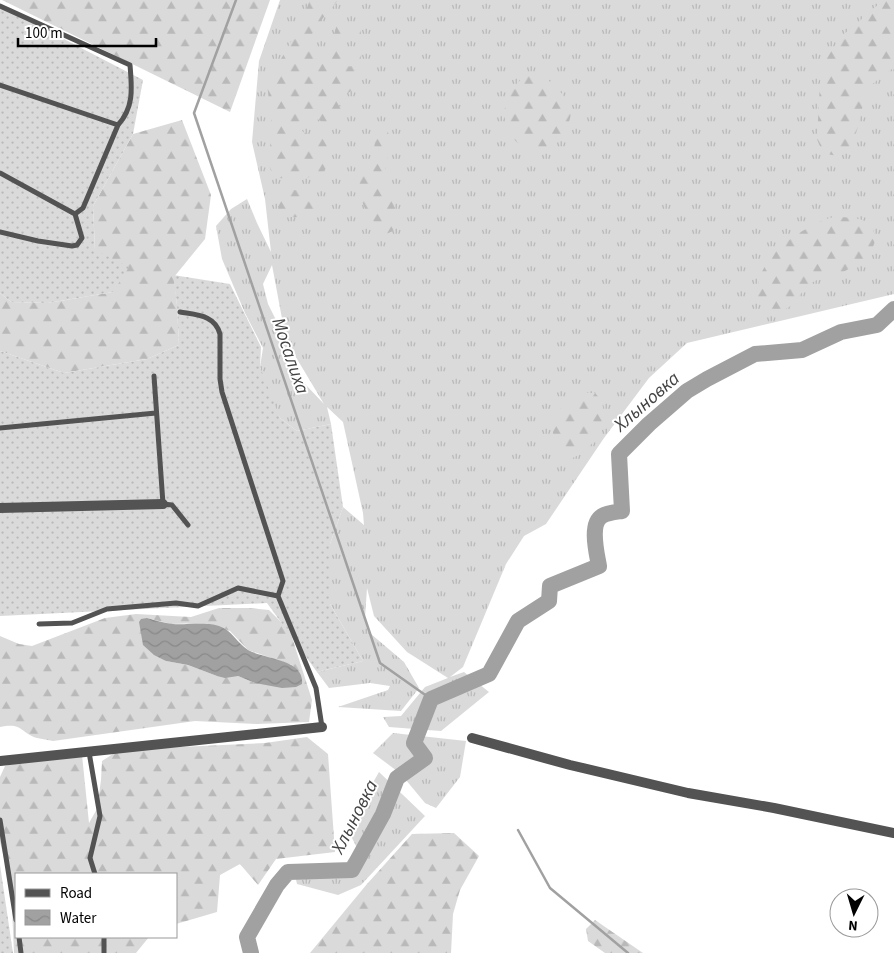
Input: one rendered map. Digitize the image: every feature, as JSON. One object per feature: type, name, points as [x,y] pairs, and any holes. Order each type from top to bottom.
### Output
[{"type":"street","points":[[0,508],[163,504]]},
{"type":"street","points":[[0,761],[322,727]]},
{"type":"street","points":[[472,738],[570,766],[688,793],[774,808],[894,833]]},
{"type":"lane","points":[[0,6],[130,65],[132,89],[127,115],[118,125],[83,208],[75,214]]},
{"type":"lane","points":[[0,85],[118,125]]},
{"type":"lane","points":[[0,173],[75,214],[82,238],[77,245],[72,246],[38,241],[0,232]]},
{"type":"lane","points":[[180,312],[209,318],[218,327],[220,334],[220,379],[222,392],[283,581],[278,596],[316,688],[322,727]]},
{"type":"lane","points":[[154,376],[163,504],[172,505],[188,525]]},
{"type":"lane","points":[[0,428],[156,412]]},
{"type":"lane","points":[[39,624],[72,624],[107,609],[176,603],[198,606],[238,588],[278,596]]},
{"type":"lane","points":[[89,752],[100,816],[90,858],[95,873]]},
{"type":"lane","points":[[0,820],[15,914]]},
{"type":"lane","points":[[19,938],[21,953]]},
{"type":"lane","points":[[104,938],[104,953]]},
{"type":"green space","points":[[2,0],[270,0],[230,112]]},
{"type":"green space","points":[[280,0],[894,0],[894,294],[687,343],[649,378],[604,438],[546,524],[524,536],[506,564],[463,667],[450,677],[464,672],[489,692],[441,731],[389,727],[383,717],[401,716],[425,687],[448,678],[407,652],[374,616],[367,588],[365,618],[371,634],[404,662],[419,688],[401,711],[338,707],[388,690],[390,686],[370,683],[329,688],[317,672],[363,661],[330,604],[328,570],[330,544],[343,507],[364,525],[363,513],[343,422],[327,407],[331,424],[297,431],[280,418],[269,398],[260,367],[263,348],[245,313],[222,259],[216,226],[231,209],[247,199],[271,252],[265,199],[252,142],[259,61]],"holes":[[[272,265],[286,340],[268,304],[263,284]],[[288,344],[324,404],[287,365]]]},
{"type":"green space","points":[[310,0],[338,0],[315,29],[308,49],[316,58],[324,58],[331,46],[337,25],[343,23],[342,55],[347,66],[353,67],[357,56],[357,30],[360,28],[362,41],[360,69],[352,90],[337,101],[344,115],[341,126],[333,126],[314,118],[300,122],[303,132],[328,141],[332,158],[329,165],[321,174],[302,179],[277,178],[270,169],[269,157],[272,129],[267,83],[299,28]]},
{"type":"green space","points":[[885,0],[894,0],[894,67],[873,83],[868,90],[857,130],[848,149],[841,154],[832,155],[826,153],[822,150],[817,139],[820,82],[826,58],[844,34]]},
{"type":"green space","points":[[0,6],[143,80],[133,134],[93,206],[95,250],[129,267],[113,292],[48,303],[11,302],[0,293]]},
{"type":"green space","points":[[531,72],[543,75],[562,93],[568,102],[571,112],[568,124],[557,141],[544,149],[531,150],[519,144],[510,133],[505,119],[506,104],[514,88],[521,79]]},
{"type":"green space","points":[[182,120],[211,195],[205,239],[174,277],[179,345],[147,359],[64,373],[0,351],[0,293],[11,302],[48,303],[113,292],[95,250],[93,206],[133,134]]},
{"type":"green space","points":[[383,124],[387,130],[390,143],[385,177],[397,219],[393,231],[386,234],[364,207],[360,190],[362,173],[373,151],[377,131]]},
{"type":"green space","points":[[301,191],[315,199],[315,209],[309,214],[297,217],[282,214],[276,201],[283,192]]},
{"type":"green space","points":[[836,217],[858,219],[870,225],[875,237],[874,244],[867,256],[843,272],[813,282],[805,288],[792,305],[783,310],[775,311],[769,309],[757,300],[757,288],[760,277],[765,266],[779,248],[798,234],[821,221]]},
{"type":"green space","points":[[173,275],[230,284],[261,347],[260,367],[280,418],[297,431],[331,424],[343,507],[330,544],[330,604],[363,661],[317,672],[267,603],[0,616],[0,351],[64,373],[147,359],[179,345]]},
{"type":"green space","points":[[583,393],[595,393],[601,402],[604,412],[603,422],[600,432],[587,449],[569,459],[559,453],[555,447],[553,440],[554,425],[559,410],[564,404],[569,399]]},
{"type":"green space","points":[[219,608],[269,610],[290,631],[312,700],[309,722],[257,724],[195,721],[53,741],[31,736],[17,727],[0,727],[0,636],[19,644],[32,646],[105,618],[136,614],[191,617]],"holes":[[[147,618],[171,624],[206,623],[230,631],[248,650],[292,665],[255,683],[238,676],[217,676],[188,665],[166,661]]]},
{"type":"green space","points":[[393,733],[466,741],[460,777],[436,808],[425,803],[401,774],[373,753]]},
{"type":"green space","points":[[307,737],[328,754],[335,852],[276,859],[258,885],[240,864],[220,875],[217,912],[178,923],[178,873],[15,873],[15,938],[148,938],[136,953],[14,953],[11,886],[0,842],[0,777],[5,766],[57,750],[82,755],[89,823],[97,809],[102,761],[116,752],[137,749],[265,743]]},
{"type":"green space","points":[[379,772],[425,816],[361,885],[338,895],[297,884],[293,867],[346,863],[357,848],[351,836],[363,800]]},
{"type":"green space","points":[[454,833],[479,856],[460,890],[453,914],[451,953],[310,953],[367,884],[412,834]]},
{"type":"green space","points":[[0,865],[13,953],[0,953]]},
{"type":"green space","points":[[595,920],[643,953],[605,953],[588,941],[586,929]]},
{"type":"water","points":[[147,618],[173,624],[208,624],[224,628],[248,650],[282,661],[297,669],[301,676],[302,684],[296,687],[282,688],[255,683],[238,676],[225,678],[188,665],[166,661],[154,655],[143,645],[139,622],[141,619]]},
{"type":"waterway","name":"Мосалиха","points":[[236,0],[194,113],[380,663],[431,699]]},
{"type":"waterway","name":"Хлыновка","points":[[251,953],[247,937],[277,885],[288,872],[352,870],[383,814],[397,778],[425,758],[414,743],[431,699],[489,674],[518,621],[549,601],[550,586],[599,566],[595,540],[598,520],[604,515],[622,511],[619,454],[649,424],[687,391],[707,379],[755,354],[802,350],[841,332],[877,325],[894,309]]},
{"type":"waterway","points":[[518,830],[550,888],[628,953]]}]
